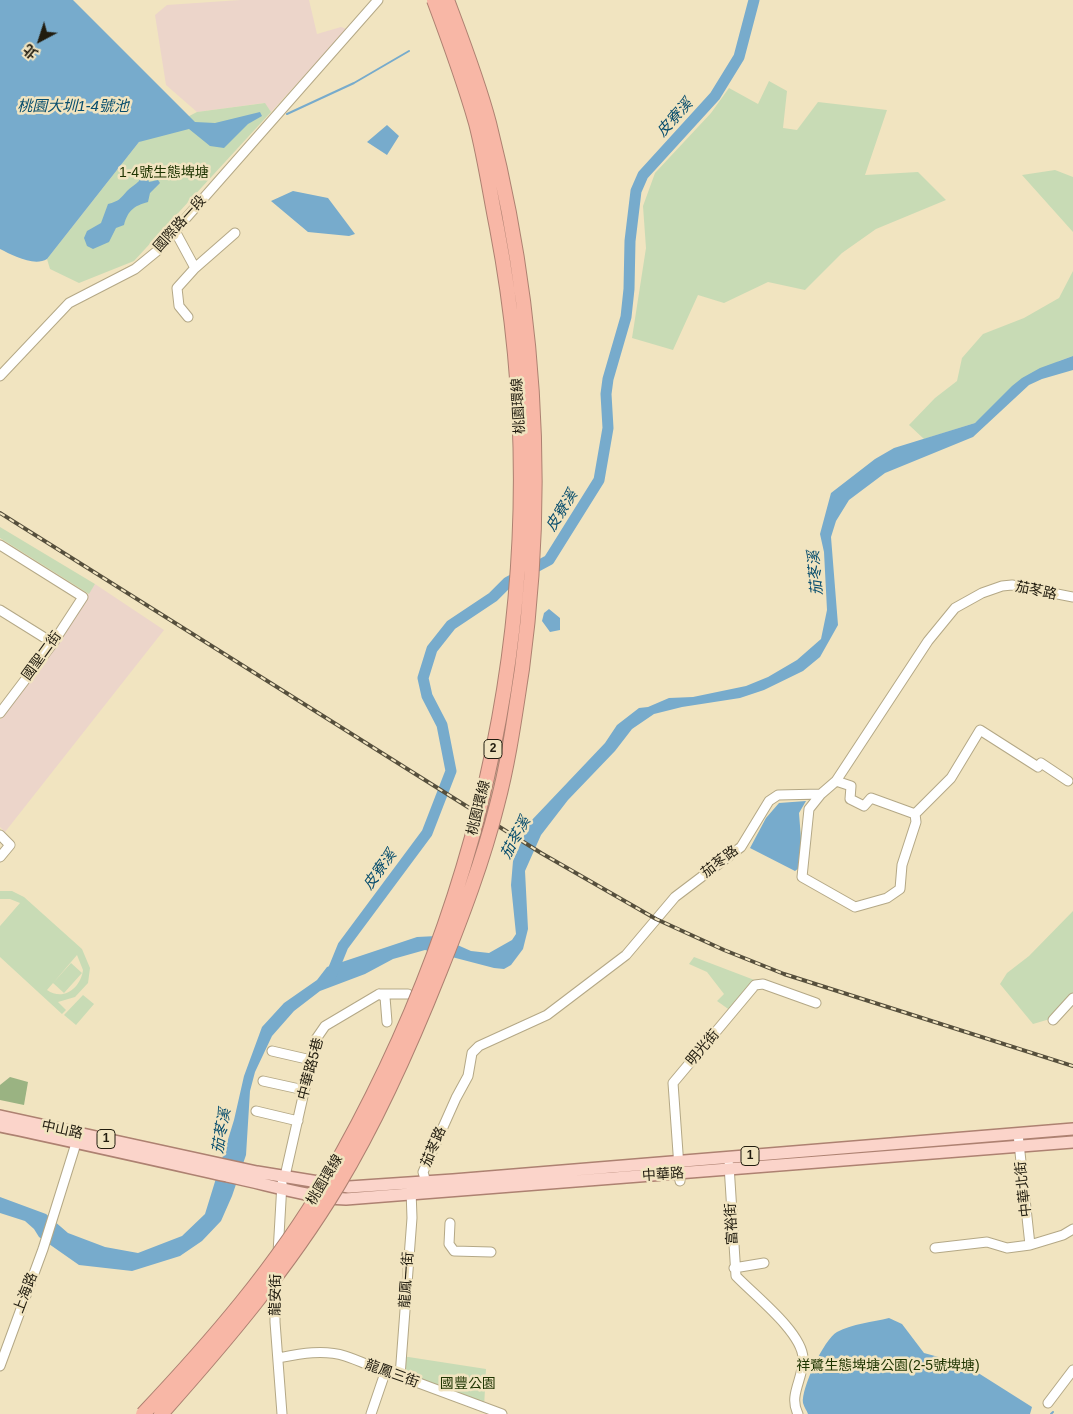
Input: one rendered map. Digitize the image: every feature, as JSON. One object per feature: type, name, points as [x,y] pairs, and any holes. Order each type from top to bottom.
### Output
[{"type":"highway","name":"桃園環線","points":[[143,1414],[193,1361],[255,1285],[326,1181],[358,1122],[411,1011],[444,928],[482,798],[498,723],[510,653],[520,534],[522,474],[517,358],[509,293],[479,140],[452,48],[434,0]]},
{"type":"highway","name":"桃園環線","points":[[160,1414],[235,1330],[296,1248],[339,1184],[370,1126],[420,1020],[475,878],[498,802],[514,724],[530,600],[534,532],[535,424],[530,356],[524,292],[510,212],[492,136],[448,0]]},
{"type":"main road","name":"中山路","points":[[0,1116],[78,1138],[256,1177]]},
{"type":"main road","name":"中山路","points":[[0,1126],[78,1138]]},
{"type":"main road","name":"中華路","points":[[256,1177],[281,1189],[323,1198],[411,1195],[427,1188],[679,1162],[1073,1129]]},
{"type":"main road","name":"中華路","points":[[256,1177],[284,1176],[349,1187],[411,1183],[427,1188],[680,1178],[729,1170],[1073,1142]]},
{"type":"street","name":"國際路一段","points":[[0,376],[63,308],[84,293],[135,269],[175,231],[378,0]]},
{"type":"street","points":[[175,231],[195,268]]},
{"type":"street","points":[[188,317],[179,306],[177,288],[195,268],[235,233]]},
{"type":"street","name":"國聖二街","points":[[0,545],[83,597],[53,642],[0,713]]},
{"type":"street","name":"茄苳路","points":[[427,1188],[423,1172],[456,1098],[468,1076],[472,1053],[479,1046],[547,1015],[626,955],[675,898],[741,847],[769,801],[778,796],[821,794],[836,781],[928,641],[955,608],[982,593],[1002,586],[1012,585],[1073,597]]},
{"type":"street","points":[[0,610],[53,642]]},
{"type":"street","points":[[915,814],[951,778],[980,730],[1038,767],[1041,763],[1068,781]]},
{"type":"street","points":[[836,781],[851,786],[850,799],[864,806],[871,798],[915,814]]},
{"type":"street","points":[[821,794],[809,809],[802,877],[856,907],[887,898],[900,889],[902,865],[916,822],[915,814]]},
{"type":"street","points":[[0,835],[10,846],[0,856]]},
{"type":"street","name":"明光街","points":[[680,1178],[673,1083],[755,985],[762,984],[816,1002]]},
{"type":"street","points":[[379,994],[408,994]]},
{"type":"street","points":[[379,994],[385,997],[388,1022]]},
{"type":"street","name":"中華路5巷","points":[[284,1176],[316,1039],[325,1026],[379,994]]},
{"type":"street","points":[[1053,1020],[1073,998]]},
{"type":"street","points":[[272,1051],[311,1060]]},
{"type":"street","points":[[263,1080],[304,1090]]},
{"type":"street","points":[[256,1111],[298,1121]]},
{"type":"street","name":"中華北街","points":[[1018,1134],[1030,1245]]},
{"type":"street","name":"上海路","points":[[0,1366],[43,1249],[78,1138]]},
{"type":"street","name":"富裕街","points":[[728,1158],[736,1276],[776,1316],[801,1348],[802,1370],[793,1403],[798,1414]]},
{"type":"street","name":"龍安街","points":[[282,1414],[274,1288],[281,1189],[284,1176]]},
{"type":"street","name":"龍鳳一街","points":[[400,1376],[412,1218],[411,1183]]},
{"type":"street","points":[[450,1223],[449,1244],[454,1251],[491,1252]]},
{"type":"street","points":[[935,1248],[987,1242],[1007,1248],[1030,1245],[1063,1235],[1073,1229]]},
{"type":"street","points":[[734,1268],[764,1263]]},
{"type":"street","name":"龍鳳三街","points":[[278,1358],[323,1352],[344,1356],[385,1373],[400,1376],[502,1414]]},
{"type":"street","points":[[1048,1403],[1073,1370]]},
{"type":"street","points":[[371,1414],[385,1373]]},
{"type":"shaded area","points":[[240,0],[309,0],[317,34],[341,27],[347,29],[271,112],[264,103],[197,112],[166,85],[155,15],[167,5]]},
{"type":"shaded area","points":[[95,584],[164,630],[5,832],[0,827],[0,720]]},
{"type":"green space","points":[[769,81],[787,91],[783,128],[797,130],[818,102],[887,110],[865,175],[918,172],[946,200],[876,229],[842,253],[805,290],[768,282],[724,303],[698,295],[673,350],[632,338],[646,248],[643,206],[655,173],[711,113],[729,88],[758,104]]},
{"type":"green space","name":"1-4號生態埤塘","points":[[265,103],[271,112],[134,261],[79,283],[50,269],[47,259],[139,142],[197,112]]},
{"type":"green space","points":[[1055,170],[1073,177],[1073,232],[1022,175]]},
{"type":"green space","points":[[1073,271],[1073,356],[1059,361],[975,423],[924,439],[909,425],[935,398],[957,381],[962,358],[983,334],[1024,318],[1059,298]]},
{"type":"green space","points":[[0,527],[95,584],[89,594],[0,538]]},
{"type":"green space","points":[[0,891],[12,891],[24,897],[82,949],[90,968],[88,983],[75,997],[58,1002],[66,1010],[62,1014],[0,957],[0,926],[20,903],[10,899],[0,899]],"holes":[[[77,955],[83,970],[79,982],[71,991],[60,994],[47,990]]]},
{"type":"green space","points":[[1073,911],[1073,993],[1050,1019],[1033,1024],[1000,984],[1007,973],[1029,956]]},
{"type":"green space","points":[[694,957],[757,981],[731,1011],[717,1001],[724,994],[707,972],[689,964]]},
{"type":"green space","points":[[71,963],[82,973],[64,993],[53,983]]},
{"type":"green space","points":[[83,995],[94,1004],[76,1025],[64,1015]]},
{"type":"green space","points":[[10,1077],[28,1082],[24,1105],[0,1100],[0,1085]]},
{"type":"green space","name":"國豐公園","points":[[402,1356],[486,1369],[484,1408],[400,1376]]},
{"type":"water","name":"桃園大圳1-4號池","points":[[0,0],[73,0],[195,122],[215,123],[260,112],[262,116],[248,124],[224,148],[210,146],[189,129],[139,142],[47,259],[36,262],[11,254],[0,249]]},
{"type":"water","points":[[387,125],[399,136],[387,155],[367,142]]},
{"type":"water","points":[[144,168],[149,182],[158,180],[160,183],[150,193],[148,202],[132,209],[124,225],[116,228],[109,242],[93,249],[87,246],[84,238],[87,231],[101,223],[108,204],[115,202],[139,181],[141,170]]},
{"type":"water","points":[[293,191],[328,198],[355,234],[349,236],[308,232],[271,201]]},
{"type":"water","points":[[1073,356],[1073,370],[1029,385],[973,437],[885,473],[849,500],[836,521],[831,537],[838,625],[820,657],[803,671],[764,690],[740,698],[682,707],[654,714],[632,729],[615,751],[568,800],[541,835],[525,871],[528,929],[523,949],[511,965],[504,969],[494,968],[425,950],[393,959],[365,974],[320,991],[294,1011],[272,1036],[255,1072],[250,1091],[246,1155],[221,1221],[202,1241],[180,1256],[132,1271],[79,1265],[39,1237],[34,1229],[25,1221],[0,1213],[0,1197],[46,1214],[68,1233],[105,1247],[138,1253],[182,1236],[205,1214],[234,1120],[244,1076],[262,1027],[284,1003],[317,980],[327,967],[417,937],[437,936],[471,951],[489,953],[512,940],[516,934],[511,885],[513,861],[530,822],[605,743],[617,725],[639,708],[648,707],[669,698],[693,697],[746,686],[768,677],[797,660],[821,639],[827,610],[824,552],[820,534],[831,493],[875,459],[894,448],[975,423],[1022,378],[1040,368]]},
{"type":"water","points":[[549,609],[560,618],[560,630],[550,632],[542,621],[544,613]]},
{"type":"water","points":[[806,801],[799,813],[803,865],[795,871],[750,848],[766,818],[779,803]]},
{"type":"water","name":"祥鷺生態埤塘公園(2-5號埤塘)","points":[[889,1318],[902,1324],[924,1353],[964,1364],[1032,1407],[1030,1414],[808,1414],[803,1403],[803,1396],[809,1376],[832,1336],[849,1327]]},
{"type":"waterway","name":"皮寮溪","points":[[330,978],[343,946],[427,833],[451,771],[442,725],[427,696],[423,678],[432,649],[451,625],[493,597],[508,582],[549,560],[599,480],[608,428],[606,394],[608,379],[626,317],[629,289],[630,241],[636,191],[643,175],[715,96],[739,57],[754,0]]},
{"type":"waterway","points":[[287,114],[354,83],[409,51]]},
{"type":"railway","points":[[0,513],[541,853],[656,919],[724,950],[784,974],[1073,1066]]},
{"type":"water label","name":"茄苳溪","points":[[816,573]]},
{"type":"water label","name":"茄苳溪","points":[[516,838]]},
{"type":"water label","name":"茄苳溪","points":[[222,1131]]}]
